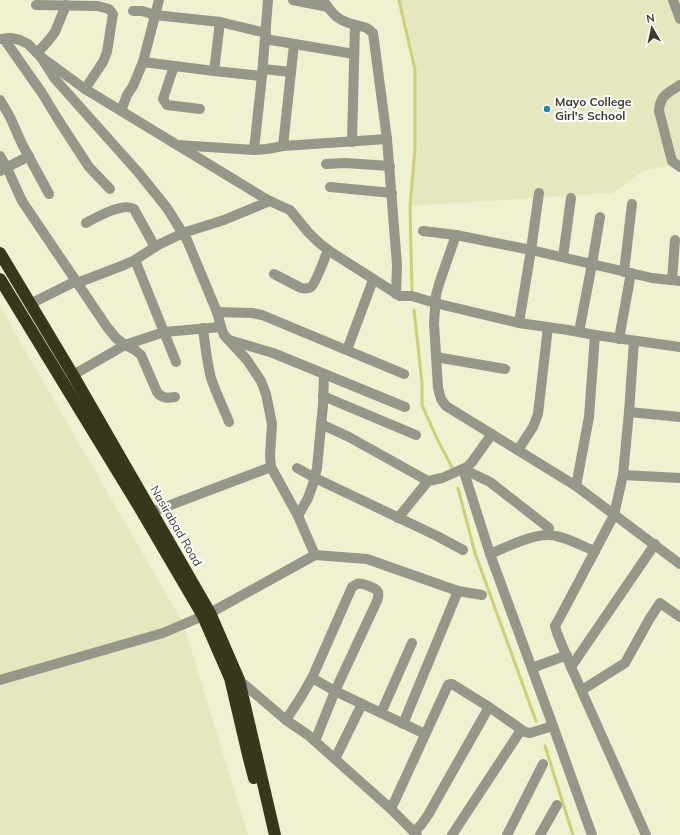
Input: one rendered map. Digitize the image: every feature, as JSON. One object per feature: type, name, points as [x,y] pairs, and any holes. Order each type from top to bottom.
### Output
[{"type":"highway","name":"Nasirabad Road","points":[[0,252],[152,512],[207,615],[235,679],[275,835]]},
{"type":"highway","name":"Nasirabad Road","points":[[0,279],[207,615]]},
{"type":"highway","name":"Nasirabad Road","points":[[235,679],[248,755],[262,803],[268,835]]},
{"type":"street","points":[[121,111],[127,95],[134,86],[143,62],[159,0]]},
{"type":"street","points":[[254,150],[268,0]]},
{"type":"street","points":[[292,0],[326,4],[334,16],[345,22],[368,28],[373,33],[390,166],[398,295]]},
{"type":"street","points":[[673,0],[680,19]]},
{"type":"street","points":[[36,5],[98,6],[109,9],[112,14],[107,52],[103,62],[85,89]]},
{"type":"street","points":[[39,55],[55,32],[66,6]]},
{"type":"street","points":[[133,11],[142,11],[155,15],[220,22],[294,44],[354,54]]},
{"type":"street","points":[[214,71],[220,22]]},
{"type":"street","points":[[352,142],[355,25]]},
{"type":"street","points":[[2,39],[11,38],[28,44],[39,55],[85,89],[270,201],[290,210],[308,232],[328,250],[398,295],[412,296],[519,323],[680,347]]},
{"type":"street","points":[[2,39],[38,87],[89,167],[110,189]]},
{"type":"street","points":[[283,146],[294,44]]},
{"type":"street","points":[[39,55],[55,79],[138,172],[167,208],[187,240],[218,312],[224,335],[248,360],[261,381],[266,394],[272,424],[270,456],[271,467],[298,516],[315,555]]},
{"type":"street","points":[[143,62],[214,71],[291,72]]},
{"type":"street","points":[[174,66],[163,99],[164,102],[167,105],[200,109]]},
{"type":"street","points":[[680,85],[664,96],[660,103],[659,111],[672,161],[680,167]]},
{"type":"street","points":[[0,100],[49,194]]},
{"type":"street","points":[[176,145],[254,150],[283,146],[387,139]]},
{"type":"street","points":[[0,156],[3,169],[22,201],[107,327],[116,338],[141,355],[159,395],[162,397],[175,397]]},
{"type":"street","points":[[3,169],[29,156]]},
{"type":"street","points":[[326,164],[345,163],[390,166]]},
{"type":"street","points":[[330,187],[392,193]]},
{"type":"street","points":[[519,323],[539,193]]},
{"type":"street","points":[[563,257],[571,198]]},
{"type":"street","points":[[30,304],[76,282],[109,271],[135,260],[155,247],[183,233],[224,220],[270,201]]},
{"type":"street","points":[[619,339],[627,273],[632,204]]},
{"type":"street","points":[[86,223],[96,217],[116,209],[131,207],[134,209],[155,247]]},
{"type":"street","points":[[579,332],[600,217]]},
{"type":"street","points":[[423,231],[456,235],[563,257],[627,273],[676,281],[675,240]]},
{"type":"street","points":[[456,235],[440,281],[435,303],[434,323],[436,357],[438,388],[441,399],[446,406],[576,486],[680,564]]},
{"type":"street","points":[[274,274],[301,288],[306,289],[314,282],[328,250]]},
{"type":"street","points":[[135,260],[176,362]]},
{"type":"street","points":[[347,350],[373,280]]},
{"type":"street","points":[[218,312],[252,313],[262,315],[404,374]]},
{"type":"street","points":[[73,375],[125,345],[164,332],[221,327]]},
{"type":"street","points":[[518,450],[533,427],[538,414],[548,327]]},
{"type":"street","points":[[203,328],[207,361],[211,376],[215,390],[229,422]]},
{"type":"street","points":[[576,486],[589,417],[595,335]]},
{"type":"street","points":[[229,340],[273,353],[405,407]]},
{"type":"street","points":[[634,340],[623,475],[614,515],[555,626],[571,667],[646,835]]},
{"type":"street","points":[[436,357],[505,369]]},
{"type":"street","points":[[298,516],[308,498],[317,468],[324,374]]},
{"type":"street","points":[[323,396],[416,435]]},
{"type":"street","points":[[629,412],[680,417]]},
{"type":"street","points":[[321,424],[349,437],[428,481]]},
{"type":"street","points":[[398,518],[428,481],[442,478],[467,467],[492,434]]},
{"type":"street","points":[[152,512],[271,467]]},
{"type":"street","points":[[297,468],[463,550]]},
{"type":"street","points":[[460,470],[490,482],[549,528]]},
{"type":"street","points":[[460,470],[532,668],[550,727],[592,835]]},
{"type":"street","points":[[623,475],[680,478]]},
{"type":"street","points":[[490,554],[518,542],[534,537],[548,535],[561,537],[595,551]]},
{"type":"street","points":[[571,667],[655,544]]},
{"type":"street","points":[[0,680],[163,633],[207,615],[315,555],[366,559],[458,591],[482,596]]},
{"type":"street","points":[[286,720],[312,678],[352,588],[356,584],[361,584],[375,589],[378,592],[377,601],[335,691],[315,741]]},
{"type":"street","points":[[403,724],[458,591]]},
{"type":"street","points":[[582,690],[625,663],[660,603],[680,617]]},
{"type":"street","points":[[381,714],[412,643]]},
{"type":"street","points":[[532,668],[567,655]]},
{"type":"street","points":[[312,678],[381,714],[425,734]]},
{"type":"street","points":[[235,679],[315,741],[391,809],[415,834],[428,815],[489,707]]},
{"type":"street","points":[[391,809],[448,685],[452,684],[525,732]]},
{"type":"street","points":[[335,759],[362,704]]},
{"type":"street","points":[[452,835],[525,732],[550,727]]},
{"type":"street","points":[[507,835],[543,764]]},
{"type":"street","points":[[540,835],[556,806]]},
{"type":"shaded area","name":"Mayo College Girl's School","points":[[399,0],[680,0],[680,164],[645,170],[612,193],[410,206],[415,148],[415,70]]},
{"type":"shaded area","points":[[0,307],[183,623],[248,835],[0,835]]},
{"type":"waterway","points":[[399,0],[415,70],[415,148],[410,206],[412,291]]},
{"type":"waterway","points":[[414,310],[422,383],[422,405],[438,441],[452,467]]},
{"type":"waterway","points":[[458,488],[475,553],[536,721]]},
{"type":"waterway","points":[[545,746],[573,835]]},
{"type":"place","name":"Mayo College Girl's School","points":[[547,109]]}]
